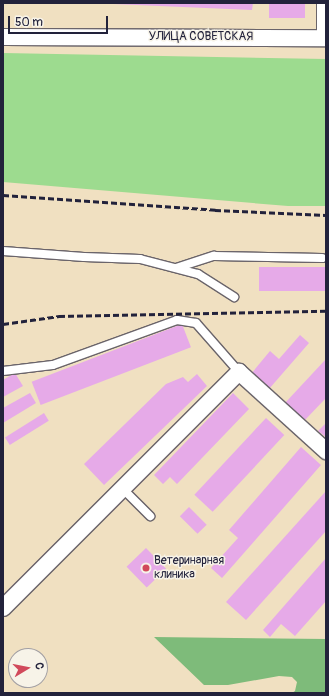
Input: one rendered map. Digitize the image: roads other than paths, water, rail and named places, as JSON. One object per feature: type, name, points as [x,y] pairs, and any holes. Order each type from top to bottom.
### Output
[{"type":"street","name":"УЛИЦА СОВЕТСКАЯ","points":[[3,37],[323,38]]},
{"type":"street","points":[[3,608],[239,372],[326,451]]},
{"type":"lane","points":[[321,3],[323,38]]},
{"type":"lane","points":[[3,251],[84,257],[140,259],[198,274],[234,298]]},
{"type":"lane","points":[[176,268],[214,256],[322,258]]},
{"type":"lane","points":[[3,371],[53,365],[177,320],[196,322],[239,372]]},
{"type":"lane","points":[[122,488],[150,516]]},
{"type":"railway","points":[[3,195],[215,210],[326,215]]},
{"type":"railway","points":[[3,324],[59,316],[326,311]]},
{"type":"place","name":"Ветеринарная клиника","points":[[146,568]]}]
